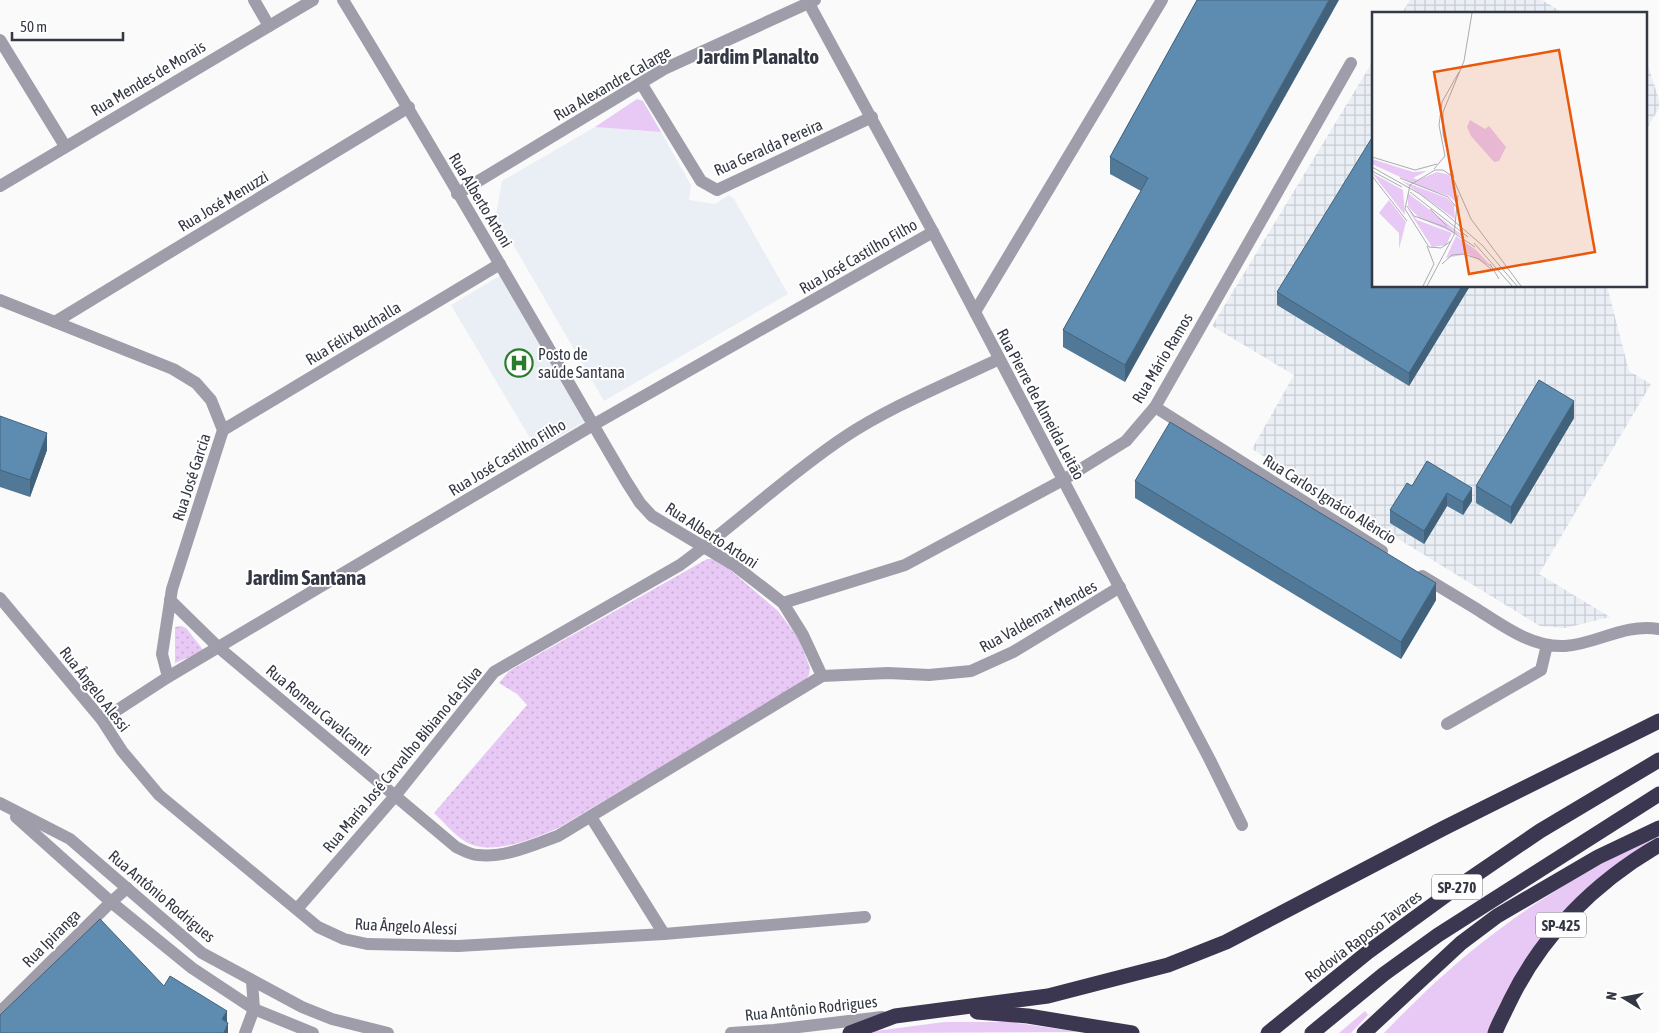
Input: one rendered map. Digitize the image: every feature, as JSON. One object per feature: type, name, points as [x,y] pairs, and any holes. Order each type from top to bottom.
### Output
[{"type":"highway","points":[[850,1033],[895,1016],[1048,996],[1168,965],[1226,942],[1444,828],[1659,721]]},
{"type":"highway","name":"Rodovia Raposo Tavares","points":[[1268,1033],[1368,952],[1449,893],[1540,831],[1659,760]]},
{"type":"highway","name":"SP-270","points":[[1312,1033],[1384,974],[1438,935],[1659,794]]},
{"type":"highway","points":[[1364,1033],[1461,943],[1497,916],[1598,857],[1659,828]]},
{"type":"highway","name":"SP-425","points":[[1495,1033],[1516,988],[1534,958],[1553,933],[1583,900],[1597,888],[1659,845]]},
{"type":"highway","points":[[948,1010],[1028,1016],[1132,1033]]},
{"type":"street","points":[[254,0],[269,26]]},
{"type":"street","name":"Rua Mendes de Morais","points":[[0,186],[314,0]]},
{"type":"street","name":"Rua Alberto Artoni","points":[[343,0],[408,107],[640,503],[652,516],[734,565],[783,603],[803,635],[822,676]]},
{"type":"street","points":[[975,312],[1162,0]]},
{"type":"street","name":"Rua Pierre de Almeida Leitão","points":[[811,1],[1242,824]]},
{"type":"street","name":"Rua Alexandre Calarge","points":[[458,194],[664,68],[811,1]]},
{"type":"street","points":[[0,40],[65,146]]},
{"type":"street","name":"Rua Mário Ramos","points":[[783,603],[905,566],[1063,480],[1126,441],[1155,407],[1352,63]]},
{"type":"street","name":"Rua Geralda Pereira","points":[[641,83],[701,181],[717,190],[872,117]]},
{"type":"street","name":"Rua José Menuzzi","points":[[55,322],[408,107]]},
{"type":"street","name":"Rua José Castilho Filho","points":[[102,720],[168,677],[593,425],[933,232]]},
{"type":"street","name":"Rua Félix Buchalla","points":[[223,430],[500,264]]},
{"type":"street","name":"Rua José Garcia","points":[[0,300],[173,369],[196,383],[211,400],[223,430],[172,589],[162,654],[168,677]]},
{"type":"street","name":"Rua Maria José Carvalho Bibiano da Silva","points":[[297,909],[395,796],[494,672],[680,565],[704,548],[798,471],[843,438],[884,414],[999,359]]},
{"type":"street","name":"Rua Carlos Ignácio Alêncio","points":[[1155,407],[1391,556]]},
{"type":"street","points":[[1416,572],[1508,629],[1529,640],[1547,645],[1566,646],[1625,630],[1659,628]]},
{"type":"street","name":"Rua Valdemar Mendes","points":[[822,676],[888,673],[929,675],[971,670],[1013,652],[1120,588]]},
{"type":"street","name":"Rua Ângelo Alessi","points":[[0,598],[102,720],[122,751],[159,795],[318,927],[344,939],[367,944],[458,946],[664,934],[865,917]]},
{"type":"street","name":"Rua Romeu Cavalcanti","points":[[170,600],[218,647],[456,847],[476,855],[500,854],[528,847],[558,836],[591,817]]},
{"type":"street","points":[[1447,724],[1541,670],[1547,645]]},
{"type":"street","points":[[664,934],[591,817],[822,676]]},
{"type":"street","name":"Rua Antônio Rodrigues","points":[[2,804],[70,839],[202,953],[302,1007],[332,1019],[388,1033]]},
{"type":"street","name":"Rua Antônio Rodrigues","points":[[2,804],[111,902],[192,968],[254,1009],[313,1033]]},
{"type":"street","name":"Rua Ipiranga","points":[[0,1012],[127,888]]},
{"type":"street","points":[[192,968],[202,953]]},
{"type":"street","points":[[245,1033],[254,1009],[252,981]]},
{"type":"street","name":"Rua Antônio Rodrigues","points":[[731,1033],[772,1032],[895,1016]]},
{"type":"shaded area","points":[[1410,0],[1542,0],[1562,12],[1402,12]]},
{"type":"shaded area","points":[[1646,62],[1659,100],[1659,108],[1646,130]]},
{"type":"shaded area","points":[[1372,63],[1372,288],[1608,288],[1629,371],[1651,384],[1539,574],[1610,617],[1565,628],[1540,626],[1252,449],[1294,375],[1212,326]]},
{"type":"shaded area","points":[[637,99],[643,101],[661,132],[595,127]]},
{"type":"shaded area","points":[[595,127],[661,132],[691,185],[689,200],[715,204],[729,195],[734,199],[788,294],[604,401],[496,215],[502,181]]},
{"type":"shaded area","name":"Posto de saúde Santana","points":[[501,275],[587,420],[537,450],[451,305]]},
{"type":"shaded area","points":[[707,559],[721,562],[778,611],[799,639],[810,668],[809,675],[804,681],[560,827],[527,841],[501,847],[488,848],[477,846],[462,839],[434,813],[527,705],[517,694],[499,683],[509,671]]},
{"type":"shaded area","points":[[181,626],[186,628],[204,651],[175,663],[175,627]]},
{"type":"shaded area","points":[[1647,839],[1650,842],[1514,979],[1495,1014],[1488,1033],[1384,1033],[1466,955],[1519,915],[1560,888]]},
{"type":"shaded area","points":[[1365,1011],[1368,1015],[1351,1033],[1339,1033]]},
{"type":"shaded area","points":[[944,1022],[1011,1022],[1079,1032],[871,1033]]},
{"type":"building","points":[[1197,0],[1329,0],[1125,365],[1063,330],[1148,178],[1110,157]]},
{"type":"building","points":[[1372,138],[1372,288],[1461,288],[1409,373],[1277,292]]},
{"type":"building","points":[[1539,380],[1574,401],[1511,507],[1476,486]]},
{"type":"building","points":[[0,416],[47,433],[30,480],[0,470]]},
{"type":"building","points":[[1170,422],[1436,583],[1401,642],[1135,481]]},
{"type":"building","points":[[1427,461],[1472,488],[1463,502],[1447,493],[1424,531],[1390,510],[1407,483],[1412,486]]},
{"type":"building","points":[[100,919],[164,986],[170,976],[227,1011],[222,1019],[228,1023],[224,1033],[0,1033],[0,1015]]},
{"type":"place","name":"Posto de saúde Santana","points":[[519,363]]},
{"type":"district","name":"Jardim Planalto","points":[[758,56]]},
{"type":"district","name":"Jardim Santana","points":[[306,577]]}]
